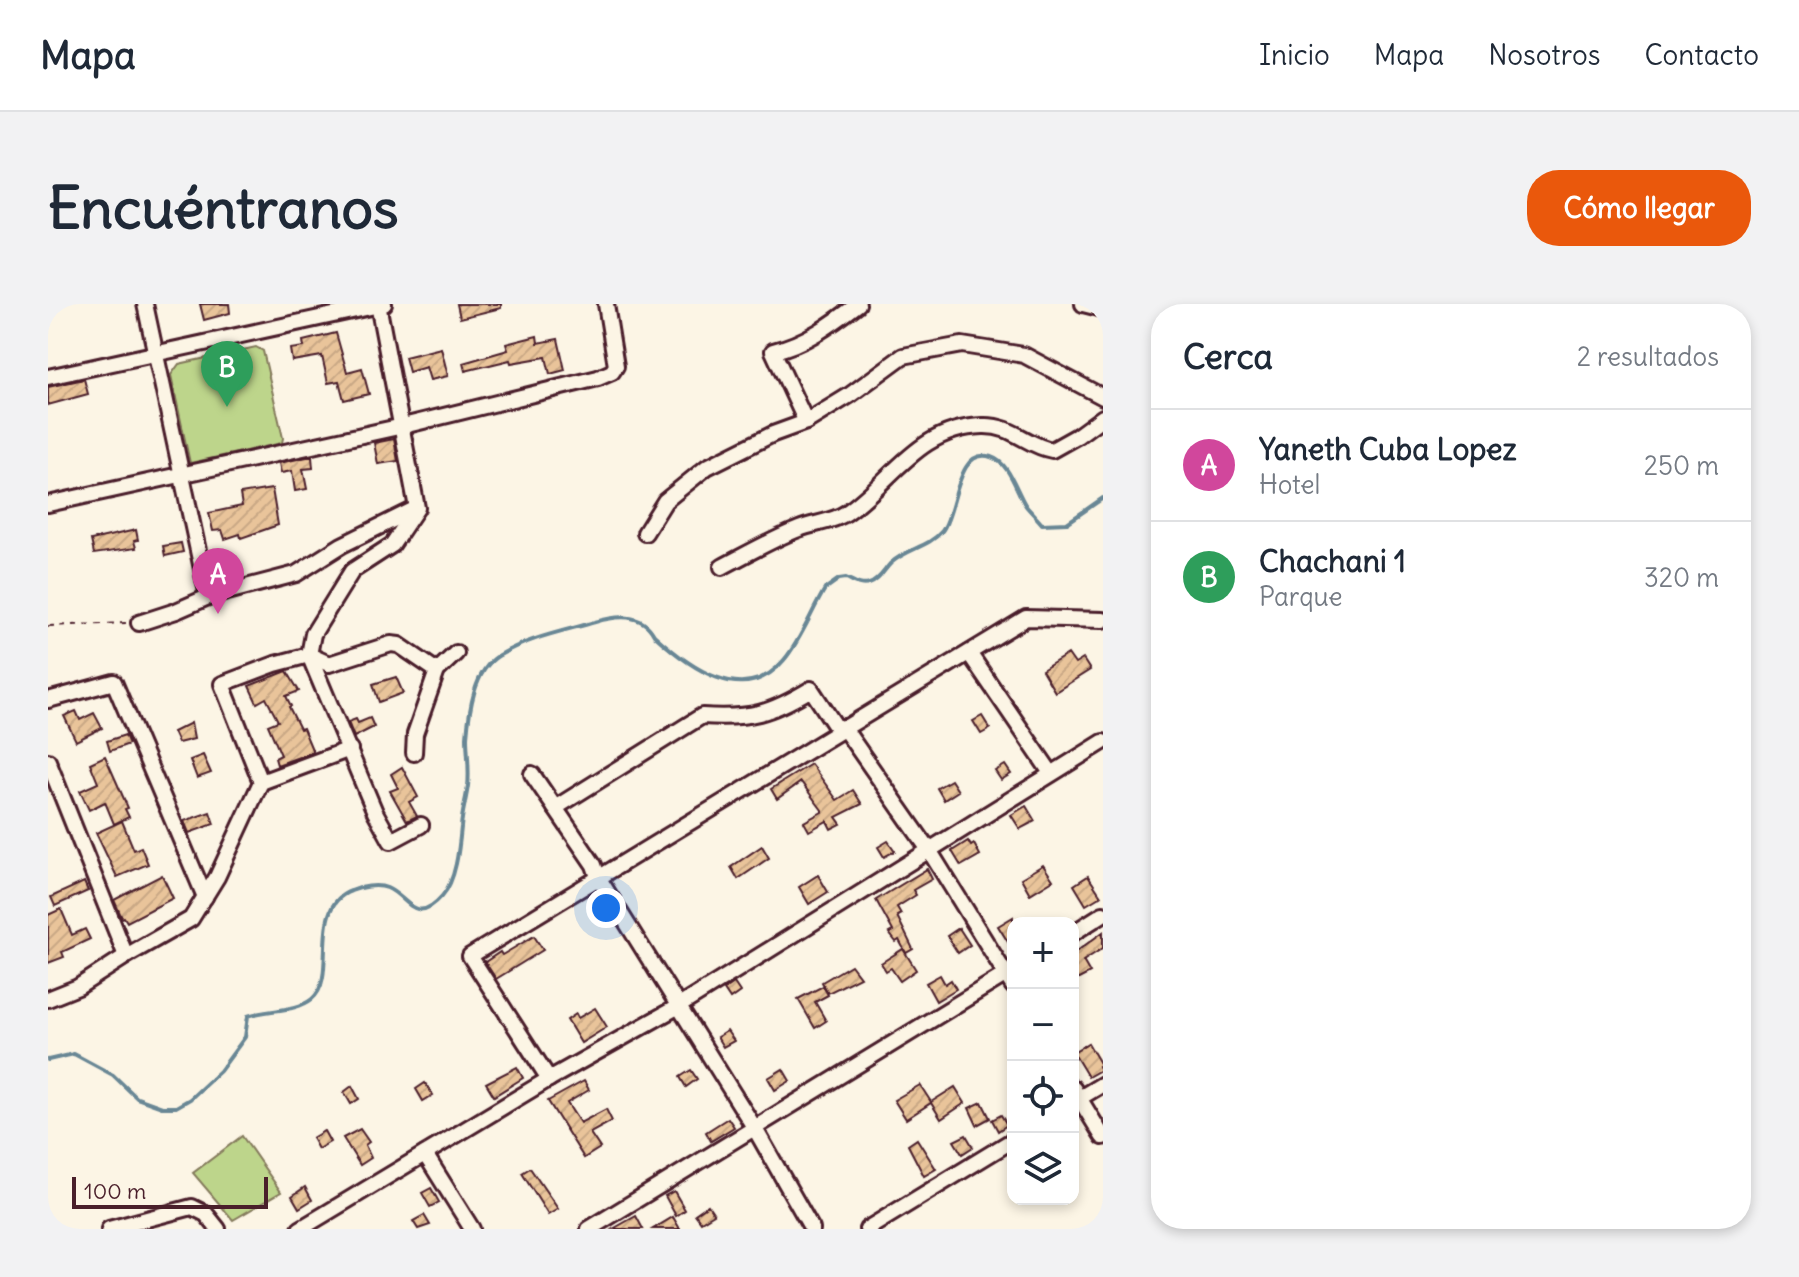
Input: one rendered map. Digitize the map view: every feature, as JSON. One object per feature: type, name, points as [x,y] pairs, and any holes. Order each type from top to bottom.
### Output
[{"type":"street","points":[[145,304],[208,597]]},
{"type":"street","points":[[48,377],[380,304],[417,508],[392,545],[352,571],[313,634],[309,655],[375,812],[391,841],[421,825]]},
{"type":"street","points":[[48,504],[403,426],[598,378],[612,372],[616,366],[606,304]]},
{"type":"street","points":[[806,422],[773,351],[789,348],[807,339],[858,304]]},
{"type":"street","points":[[1083,304],[1103,309]]},
{"type":"street","points":[[645,533],[665,501],[707,467],[773,434],[806,422],[850,395],[903,356],[962,345],[1024,355],[1103,397]]},
{"type":"street","points":[[722,567],[799,529],[843,515],[901,462],[933,439],[968,428],[987,426],[1015,432],[1052,450],[1103,417]]},
{"type":"street","points":[[139,623],[208,597],[296,574],[342,545],[417,508]]},
{"type":"street","points":[[549,1079],[470,956],[1026,618],[1103,620]]},
{"type":"street","points":[[261,782],[222,684],[309,655],[329,664],[391,644],[399,645],[437,671]]},
{"type":"street","points":[[414,753],[415,734],[437,671],[456,653]]},
{"type":"street","points":[[969,653],[1051,773]]},
{"type":"street","points":[[48,700],[114,682],[205,897]]},
{"type":"street","points":[[555,808],[702,716],[730,717],[761,713],[780,708],[811,689],[929,850],[1007,971]]},
{"type":"street","points":[[300,1229],[549,1079],[679,1006],[1103,742]]},
{"type":"street","points":[[48,999],[78,987],[191,919],[217,877],[261,782],[350,749]]},
{"type":"street","points":[[48,761],[126,956]]},
{"type":"street","points":[[532,774],[594,865],[598,877],[754,1127],[812,1229]]},
{"type":"street","points":[[1079,929],[1103,914]]},
{"type":"street","points":[[589,1229],[754,1127],[1007,979]]},
{"type":"street","points":[[1079,1094],[1103,1084]]},
{"type":"street","points":[[1079,1102],[1103,1137]]},
{"type":"street","points":[[867,1229],[1007,1144]]},
{"type":"street","points":[[425,1154],[472,1229]]},
{"type":"street","points":[[109,1229],[192,1207],[206,1214],[218,1229]]},
{"type":"path","points":[[48,626],[139,623]]},
{"type":"green space","points":[[256,347],[263,351],[282,443],[190,463],[171,375],[179,364]]},
{"type":"green space","points":[[242,1136],[281,1192],[233,1220],[193,1173]]},
{"type":"building","points":[[200,304],[229,304],[230,313],[204,320]]},
{"type":"building","points":[[457,304],[501,304],[501,308],[460,318]]},
{"type":"building","points":[[336,333],[347,372],[362,368],[369,394],[344,400],[339,381],[328,383],[322,356],[292,361],[290,349],[304,347],[303,341]]},
{"type":"building","points":[[537,336],[538,343],[558,339],[565,370],[550,374],[546,357],[511,363],[510,360],[465,371],[463,363],[508,350],[506,344]]},
{"type":"building","points":[[441,348],[448,376],[430,380],[426,367],[409,372],[405,357]]},
{"type":"building","points":[[84,379],[88,394],[48,405],[48,387]]},
{"type":"building","points":[[394,439],[398,461],[378,464],[374,443]]},
{"type":"building","points":[[312,457],[313,468],[303,469],[307,489],[295,491],[292,471],[281,473],[279,463]]},
{"type":"building","points":[[272,489],[278,525],[241,538],[240,534],[225,539],[222,530],[213,531],[209,513],[242,506],[240,494]]},
{"type":"building","points":[[136,530],[136,548],[94,554],[91,540]]},
{"type":"building","points":[[181,543],[183,552],[165,556],[163,546]]},
{"type":"building","points":[[1068,654],[1075,664],[1083,659],[1090,670],[1055,692],[1042,670]]},
{"type":"building","points":[[287,671],[299,691],[286,696],[289,707],[300,729],[303,728],[313,752],[277,765],[275,758],[281,755],[268,725],[278,721],[266,698],[257,703],[249,686]]},
{"type":"building","points":[[396,677],[403,693],[379,702],[373,684]]},
{"type":"building","points":[[76,711],[80,720],[94,713],[102,728],[76,741],[64,716]]},
{"type":"building","points":[[982,716],[990,729],[981,734],[973,721]]},
{"type":"building","points":[[370,718],[374,727],[354,737],[348,722],[356,719],[358,723]]},
{"type":"building","points":[[191,723],[194,739],[178,743],[173,732]]},
{"type":"building","points":[[125,735],[129,744],[110,751],[107,741]]},
{"type":"building","points":[[203,755],[211,773],[197,778],[190,760]]},
{"type":"building","points":[[105,756],[128,808],[125,809],[129,817],[114,824],[105,802],[89,810],[80,791],[98,783],[90,763]]},
{"type":"building","points":[[811,764],[837,800],[853,790],[862,804],[836,817],[841,824],[831,829],[827,821],[809,831],[804,822],[822,810],[801,782],[777,799],[771,789]]},
{"type":"building","points":[[1005,765],[1011,774],[1001,780],[995,771]]},
{"type":"building","points":[[402,767],[418,797],[409,802],[417,816],[407,821],[390,791],[398,788],[391,774]]},
{"type":"building","points":[[951,780],[958,791],[944,800],[937,788]]},
{"type":"building","points":[[1026,806],[1035,821],[1020,829],[1011,815]]},
{"type":"building","points":[[210,812],[214,824],[189,833],[184,821]]},
{"type":"building","points":[[122,821],[134,850],[141,847],[148,864],[117,877],[96,833]]},
{"type":"building","points":[[888,841],[895,851],[884,857],[878,847]]},
{"type":"building","points":[[968,841],[971,846],[974,844],[980,855],[961,866],[952,851]]},
{"type":"building","points":[[762,846],[769,858],[738,879],[731,867]]},
{"type":"building","points":[[1043,865],[1053,880],[1030,894],[1021,878]]},
{"type":"building","points":[[927,869],[932,879],[913,890],[916,895],[897,907],[901,914],[897,916],[913,949],[906,953],[899,940],[896,942],[889,933],[893,931],[876,900]]},
{"type":"building","points":[[162,875],[173,898],[127,922],[122,918],[114,900]]},
{"type":"building","points":[[818,875],[828,892],[809,904],[799,887]]},
{"type":"building","points":[[1088,876],[1101,896],[1086,905],[1074,885]]},
{"type":"building","points":[[84,882],[88,891],[55,906],[51,897]]},
{"type":"building","points":[[61,909],[72,935],[85,929],[90,939],[62,952],[64,957],[48,963],[48,915]]},
{"type":"building","points":[[1007,921],[1007,940],[998,926]]},
{"type":"building","points":[[959,928],[970,945],[958,953],[947,936]]},
{"type":"building","points":[[1103,932],[1103,948],[1083,961],[1090,973],[1079,979],[1079,950]]},
{"type":"building","points":[[534,936],[543,950],[496,979],[485,962]]},
{"type":"building","points":[[903,949],[916,970],[900,981],[891,968],[886,971],[881,963]]},
{"type":"building","points":[[851,965],[860,977],[828,993],[822,982]]},
{"type":"building","points":[[940,975],[945,984],[951,980],[956,989],[936,1001],[926,983]]},
{"type":"building","points":[[734,983],[740,992],[730,999],[724,990]]},
{"type":"building","points":[[823,986],[828,995],[815,1002],[826,1021],[815,1028],[798,999]]},
{"type":"building","points":[[595,1008],[607,1027],[581,1043],[567,1020],[576,1014],[578,1018]]},
{"type":"building","points":[[727,1031],[734,1041],[723,1047],[717,1037]]},
{"type":"building","points":[[1088,1043],[1101,1065],[1098,1066],[1100,1070],[1088,1077],[1079,1062],[1079,1048]]},
{"type":"building","points":[[517,1067],[523,1078],[494,1096],[486,1083]]},
{"type":"building","points":[[783,1069],[790,1081],[775,1090],[768,1078]]},
{"type":"building","points":[[691,1070],[697,1079],[686,1087],[680,1077]]},
{"type":"building","points":[[584,1081],[589,1090],[567,1103],[580,1123],[606,1109],[612,1121],[590,1133],[600,1148],[584,1158],[548,1101]]},
{"type":"building","points":[[425,1083],[433,1095],[423,1101],[416,1089]]},
{"type":"building","points":[[920,1085],[931,1102],[955,1087],[965,1103],[941,1119],[931,1103],[906,1119],[894,1100]]},
{"type":"building","points":[[352,1086],[359,1099],[351,1104],[344,1092]]},
{"type":"building","points":[[982,1102],[990,1118],[977,1125],[969,1108]]},
{"type":"building","points":[[1001,1115],[1007,1125],[998,1131],[992,1120]]},
{"type":"building","points":[[728,1118],[734,1127],[711,1141],[706,1132]]},
{"type":"building","points":[[360,1129],[369,1142],[365,1145],[371,1158],[360,1165],[343,1138]]},
{"type":"building","points":[[324,1131],[330,1142],[318,1149],[312,1138]]},
{"type":"building","points":[[966,1135],[973,1147],[962,1154],[954,1141]]},
{"type":"building","points":[[917,1139],[936,1169],[924,1176],[908,1145]]},
{"type":"building","points":[[530,1168],[558,1209],[548,1215],[522,1173]]},
{"type":"building","points":[[305,1187],[312,1200],[299,1208],[292,1196]]},
{"type":"building","points":[[431,1188],[439,1202],[430,1207],[422,1193]]},
{"type":"building","points":[[674,1191],[685,1210],[676,1216],[665,1196]]},
{"type":"building","points":[[708,1205],[714,1214],[701,1222],[695,1214]]},
{"type":"building","points":[[424,1215],[430,1225],[418,1229],[413,1221]]},
{"type":"building","points":[[636,1216],[643,1229],[613,1229]]},
{"type":"building","points":[[673,1217],[680,1229],[653,1229]]},
{"type":"waterway","points":[[48,1060],[74,1054],[113,1075],[137,1098],[162,1107],[176,1107],[190,1099],[220,1071],[245,1037],[248,1016],[298,1006],[312,999],[320,989],[326,926],[338,899],[351,891],[378,886],[394,892],[412,907],[425,909],[433,905],[447,890],[456,864],[468,786],[467,737],[474,692],[483,671],[509,650],[611,618],[636,619],[683,659],[700,669],[734,682],[752,681],[768,674],[784,660],[825,589],[846,578],[863,585],[873,583],[897,558],[937,536],[947,522],[964,471],[979,456],[991,457],[1003,465],[1026,506],[1042,524],[1067,523],[1103,498]]},
{"type":"place","name":"Chachani 1","points":[[227,407]]},
{"type":"place","name":"Yaneth Cuba Lopez","points":[[218,614]]}]
